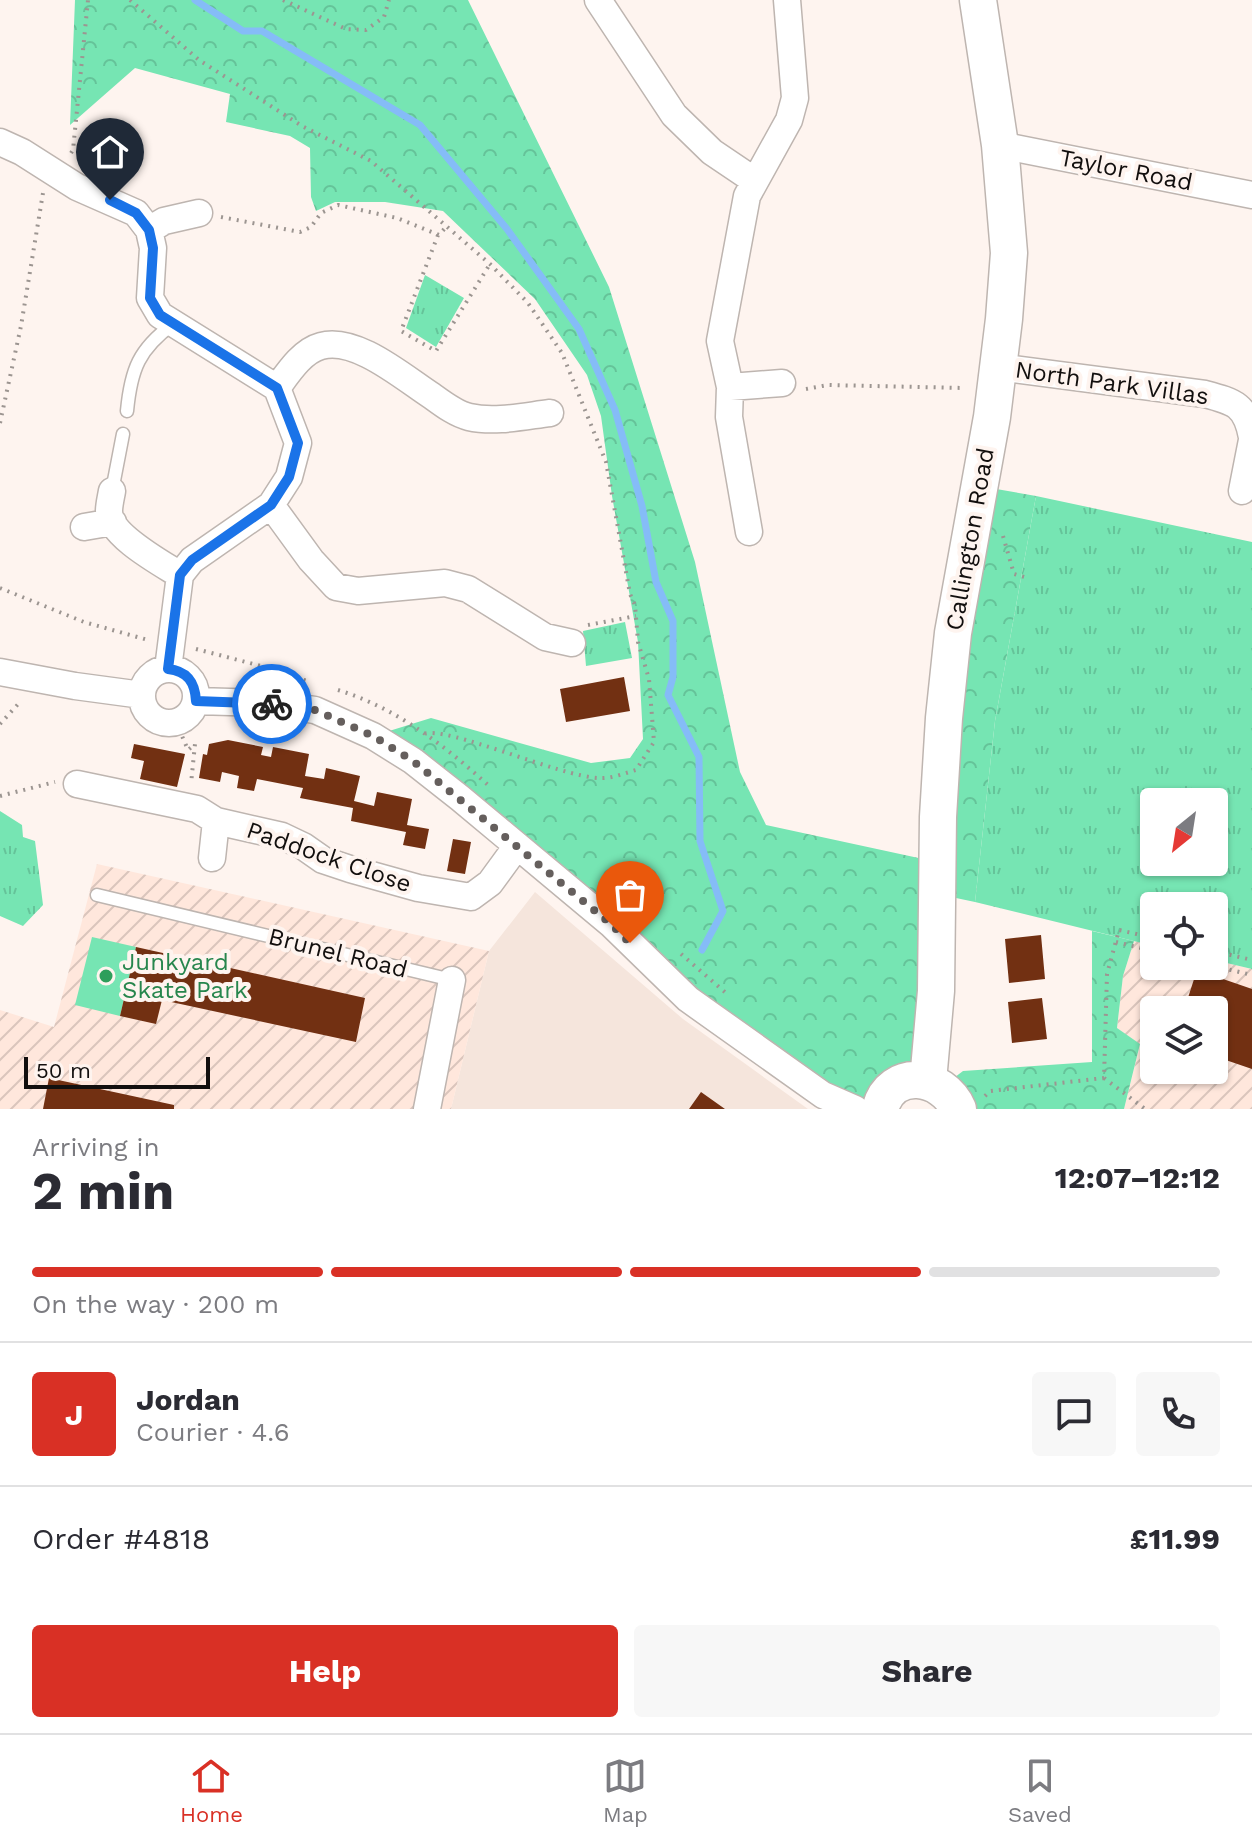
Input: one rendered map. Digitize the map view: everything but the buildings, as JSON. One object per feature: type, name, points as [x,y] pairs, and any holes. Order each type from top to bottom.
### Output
[{"type":"main road","name":"Callington Road","points":[[928,1081],[936,991],[938,817],[944,718],[953,633],[996,378],[1009,253],[1000,145],[978,0]]},
{"type":"main road","points":[[880,1109],[892,1089],[910,1080],[928,1081],[970,1105]]},
{"type":"street","points":[[598,0],[674,115],[712,152],[755,181]]},
{"type":"street","points":[[749,532],[729,417],[730,387],[720,341],[747,196],[789,120],[795,98],[787,0]]},
{"type":"street","points":[[0,142],[22,152],[55,174],[136,213],[149,230],[153,248],[150,298],[160,315],[277,388],[298,443],[289,477],[271,505],[192,560],[180,575],[169,656],[150,676],[142,695],[149,714],[165,723],[176,722],[191,713],[196,701],[192,681],[169,656]]},
{"type":"street","name":"Taylor Road","points":[[1000,145],[1252,195]]},
{"type":"street","points":[[149,230],[164,221],[199,213]]},
{"type":"street","points":[[277,388],[299,360],[320,346],[345,345],[378,360],[446,406],[468,417],[494,419],[550,413]]},
{"type":"street","name":"North Park Villas","points":[[996,378],[1205,394],[1235,402],[1248,419],[1252,438],[1242,491]]},
{"type":"street","points":[[730,387],[782,383]]},
{"type":"street","points":[[112,491],[108,513],[113,522],[133,544],[180,575]]},
{"type":"street","points":[[271,505],[311,560],[336,587],[358,591],[445,583],[468,589],[545,637],[572,643]]},
{"type":"street","points":[[84,527],[113,522]]},
{"type":"street","points":[[0,672],[142,695]]},
{"type":"street","points":[[196,701],[264,703],[315,710],[373,736],[413,761],[611,924],[688,999],[823,1095],[855,1109]]},
{"type":"street","name":"Paddock Close","points":[[77,784],[197,809],[216,821],[282,836],[323,860],[350,869],[418,888],[471,897],[490,883],[517,846]]},
{"type":"street","points":[[212,858],[216,821]]},
{"type":"street","name":"Brunel Road","points":[[427,1109],[452,980]]},
{"type":"lane","points":[[127,411],[130,383],[144,351],[154,338],[173,324]]},
{"type":"lane","points":[[112,491],[123,434]]},
{"type":"lane","name":"Brunel Road","points":[[97,895],[452,980]]},
{"type":"path","points":[[0,423],[21,326],[42,195],[73,150],[88,0]]},
{"type":"path","points":[[283,0],[346,29],[366,30],[384,17],[389,0]]},
{"type":"path","points":[[199,213],[300,232],[311,227],[321,213],[338,205],[397,218],[439,235]]},
{"type":"path","points":[[446,227],[439,235],[401,331],[436,351],[490,264]]},
{"type":"path","points":[[782,383],[793,392],[828,385],[996,378]]},
{"type":"path","points":[[0,588],[84,622],[134,638],[169,656]]},
{"type":"path","points":[[572,643],[580,627],[636,616]]},
{"type":"path","points":[[176,722],[188,750],[195,744],[188,807]]},
{"type":"path","points":[[0,796],[58,781],[77,784]]},
{"type":"path","points":[[1104,1078],[1107,974],[1119,930],[1140,935]]},
{"type":"path","points":[[1116,942],[1140,948]]},
{"type":"path","points":[[1228,954],[1252,960]]},
{"type":"path","points":[[1228,969],[1252,975]]},
{"type":"path","points":[[970,1105],[990,1091],[1104,1078],[1145,1109]]},
{"type":"shaded area","points":[[97,864],[489,951],[451,1109],[0,1109],[0,1010],[54,1027]]},
{"type":"shaded area","points":[[535,892],[683,1019],[808,1109],[451,1109],[489,951]]},
{"type":"shaded area","points":[[1134,941],[1140,942],[1140,980],[1228,980],[1228,963],[1252,969],[1252,1109],[1124,1109],[1140,1045],[1117,1028],[1123,976]]},
{"type":"green space","points":[[75,0],[468,0],[609,287],[695,562],[740,772],[766,825],[937,862],[979,486],[1036,496],[995,721],[975,902],[937,894],[931,1049],[882,1102],[837,1102],[373,736],[431,718],[591,763],[630,758],[643,739],[638,642],[601,416],[587,375],[535,299],[443,211],[385,202],[335,202],[316,211],[311,197],[310,148],[290,136],[226,122],[230,94],[135,68],[70,125]]},
{"type":"green space","points":[[425,275],[464,298],[436,347],[406,328]]},
{"type":"green space","points":[[1036,496],[1252,542],[1252,969],[1228,963],[1228,892],[1140,892],[1140,943],[975,902],[995,721]]},
{"type":"green space","points":[[625,622],[632,658],[586,666],[583,631]]},
{"type":"green space","points":[[0,811],[22,825],[23,837],[35,841],[43,905],[23,926],[0,916]]},
{"type":"green space","points":[[1092,931],[1134,941],[1123,976],[1117,1028],[1140,1044],[1124,1109],[958,1109],[942,1087],[963,1071],[1092,1062]]},
{"type":"green space","name":"Junkyard Skate Park","points":[[92,937],[136,947],[120,1016],[75,1005]]},
{"type":"waterway","points":[[195,0],[243,31],[262,31],[420,125],[507,229],[579,329],[615,410],[642,506],[656,582],[673,621],[673,677],[668,695],[699,757],[700,841],[723,911],[702,950]]},
{"type":"way so far","points":[[272,704],[315,710],[373,736],[413,761],[630,943]]},
{"type":"place","name":"Junkyard Skate Park","points":[[106,976]]},
{"type":"route","points":[[110,200],[136,213],[149,230],[153,248],[150,298],[160,315],[277,388],[298,443],[289,477],[271,505],[192,560],[180,575],[168,669],[183,672],[192,681],[196,701],[272,704]]}]
